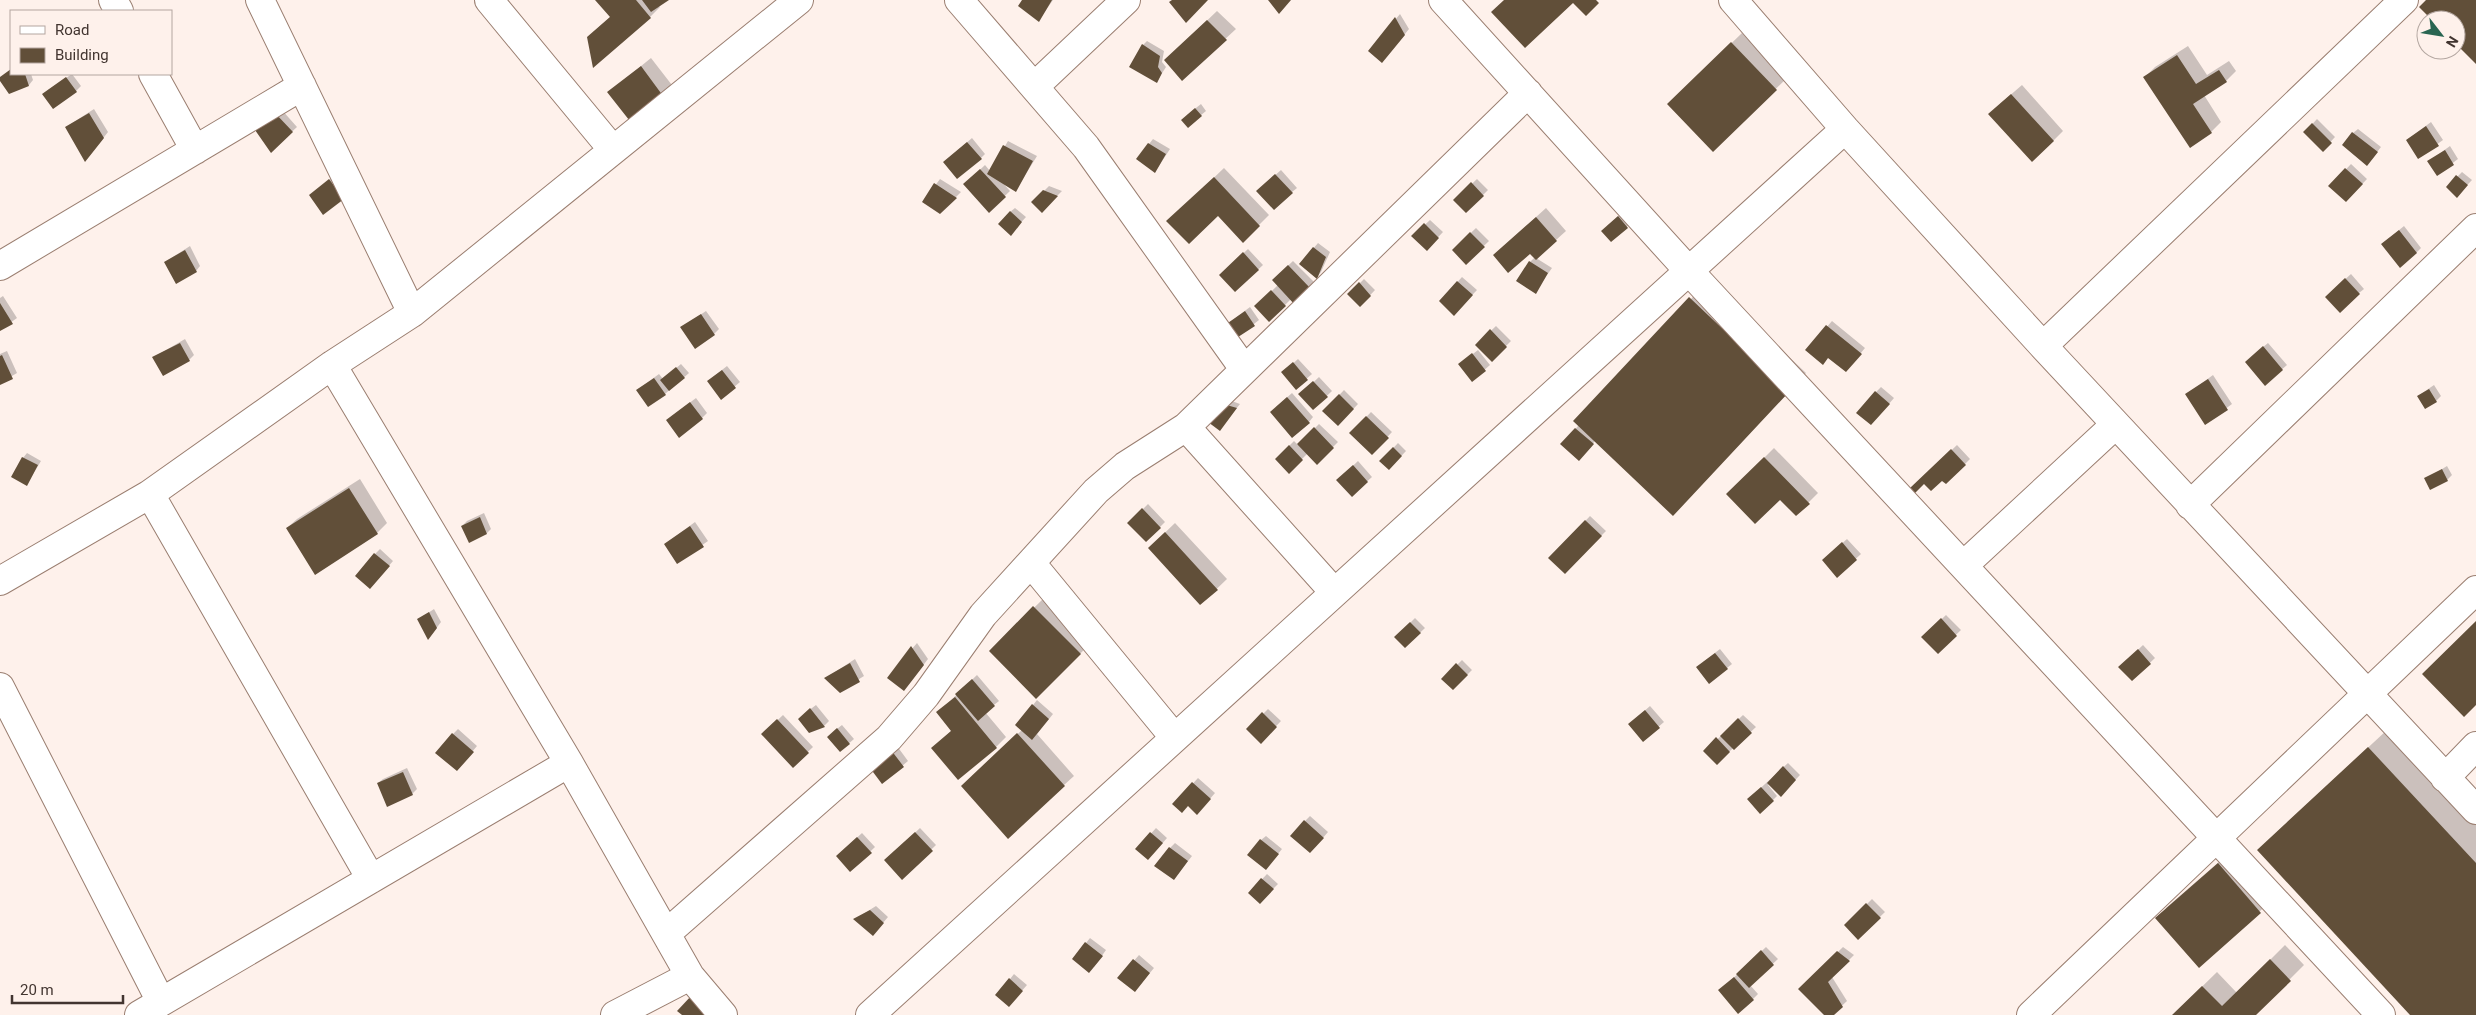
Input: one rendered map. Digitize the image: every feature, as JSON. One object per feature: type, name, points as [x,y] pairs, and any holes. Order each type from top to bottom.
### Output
[{"type":"street","points":[[260,0],[412,313]]},
{"type":"street","points":[[489,0],[613,150]]},
{"type":"street","points":[[959,0],[1086,147],[1244,369]]},
{"type":"street","points":[[1034,87],[1126,0]]},
{"type":"street","points":[[1443,0],[1688,270],[2381,1015]]},
{"type":"street","points":[[1733,0],[1844,129],[2115,425],[2476,810]]},
{"type":"street","points":[[2043,346],[2404,0]]},
{"type":"street","points":[[0,581],[150,494],[332,365],[412,313],[792,2]]},
{"type":"street","points":[[154,75],[195,150]]},
{"type":"street","points":[[0,266],[302,86]]},
{"type":"street","points":[[667,933],[888,738],[926,695],[982,615],[1096,491],[1153,446],[1186,427],[1528,93]]},
{"type":"street","points":[[870,1015],[1844,129]]},
{"type":"street","points":[[2190,505],[2476,228]]},
{"type":"street","points":[[332,365],[569,762],[690,976],[723,1015]]},
{"type":"street","points":[[1964,565],[2115,425]]},
{"type":"street","points":[[1186,427],[1334,592]]},
{"type":"street","points":[[150,494],[371,879]]},
{"type":"street","points":[[1031,563],[1174,737]]},
{"type":"street","points":[[2031,1015],[2476,590]]},
{"type":"street","points":[[0,687],[150,1008],[569,762]]},
{"type":"street","points":[[2445,778],[2476,746]]},
{"type":"street","points":[[615,1015],[690,976]]},
{"type":"building","points":[[595,0],[636,0],[651,18],[593,68],[587,37],[610,17]]},
{"type":"building","points":[[642,0],[669,0],[651,12]]},
{"type":"building","points":[[1022,0],[1052,0],[1039,22],[1018,6]]},
{"type":"building","points":[[1172,0],[1208,0],[1186,23],[1169,2]]},
{"type":"building","points":[[1268,0],[1291,0],[1279,14]]},
{"type":"building","points":[[1504,0],[1596,0],[1599,3],[1586,16],[1573,3],[1525,48],[1491,12]]},
{"type":"building","points":[[2426,0],[2476,0],[2476,64],[2466,54],[2466,10],[2422,10],[2419,7]]},
{"type":"building","points":[[1395,17],[1405,35],[1382,63],[1368,51]]},
{"type":"building","points":[[1207,20],[1227,40],[1182,81],[1164,60]]},
{"type":"building","points":[[1731,42],[1777,90],[1713,152],[1667,104]]},
{"type":"building","points":[[1142,44],[1160,56],[1158,67],[1162,73],[1157,83],[1129,67]]},
{"type":"building","points":[[2177,55],[2196,84],[2219,70],[2227,82],[2193,104],[2212,133],[2190,148],[2143,77]]},
{"type":"building","points":[[641,66],[666,100],[633,125],[607,92]]},
{"type":"building","points":[[10,70],[10,75],[25,75],[29,86],[9,94],[0,81],[0,77]]},
{"type":"building","points":[[66,77],[77,92],[53,109],[42,94]]},
{"type":"building","points":[[2011,94],[2054,141],[2032,162],[1988,114]]},
{"type":"building","points":[[1195,108],[1202,116],[1188,128],[1181,120]]},
{"type":"building","points":[[89,113],[104,138],[85,162],[65,127]]},
{"type":"building","points":[[275,113],[293,132],[271,153],[255,130]]},
{"type":"building","points":[[2312,123],[2332,143],[2323,152],[2303,132]]},
{"type":"building","points":[[2426,126],[2439,146],[2418,159],[2406,140]]},
{"type":"building","points":[[2352,132],[2378,152],[2367,166],[2342,145]]},
{"type":"building","points":[[967,142],[982,159],[957,179],[943,162]]},
{"type":"building","points":[[1148,143],[1166,154],[1155,173],[1136,159]]},
{"type":"building","points":[[1003,145],[1033,161],[1016,192],[987,174]]},
{"type":"building","points":[[2445,150],[2454,165],[2437,176],[2427,161]]},
{"type":"building","points":[[2345,168],[2363,184],[2346,202],[2328,186]]},
{"type":"building","points":[[980,169],[1006,197],[989,213],[963,184]]},
{"type":"building","points":[[1275,174],[1293,193],[1274,210],[1256,191]]},
{"type":"building","points":[[2456,175],[2468,185],[2457,198],[2446,187]]},
{"type":"building","points":[[1214,177],[1260,226],[1243,243],[1218,216],[1189,244],[1166,221]]},
{"type":"building","points":[[329,179],[344,199],[323,215],[309,195]]},
{"type":"building","points":[[1471,182],[1484,196],[1466,213],[1453,200]]},
{"type":"building","points":[[934,183],[957,198],[940,214],[922,202]]},
{"type":"building","points":[[1043,190],[1058,196],[1042,213],[1031,202]]},
{"type":"building","points":[[1010,211],[1022,222],[1011,236],[998,224]]},
{"type":"building","points":[[1618,216],[1628,228],[1611,242],[1601,231]]},
{"type":"building","points":[[1536,217],[1557,241],[1536,260],[1530,254],[1508,273],[1493,255]]},
{"type":"building","points":[[1424,223],[1439,238],[1427,251],[1411,236]]},
{"type":"building","points":[[2399,230],[2417,253],[2400,268],[2381,244]]},
{"type":"building","points":[[1470,232],[1485,247],[1466,265],[1452,250]]},
{"type":"building","points":[[1313,247],[1326,257],[1317,279],[1299,264]]},
{"type":"building","points":[[185,250],[197,272],[176,284],[164,262]]},
{"type":"building","points":[[1243,252],[1259,270],[1235,292],[1219,275]]},
{"type":"building","points":[[1529,261],[1548,273],[1536,294],[1516,281]]},
{"type":"building","points":[[1288,265],[1311,289],[1295,305],[1272,280]]},
{"type":"building","points":[[2345,278],[2360,294],[2340,313],[2325,297]]},
{"type":"building","points":[[1457,281],[1473,295],[1454,316],[1439,301]]},
{"type":"building","points":[[1359,282],[1371,296],[1360,307],[1347,294]]},
{"type":"building","points":[[1271,290],[1286,306],[1269,322],[1254,306]]},
{"type":"building","points":[[1689,297],[1789,392],[1673,516],[1573,421]]},
{"type":"building","points":[[0,303],[13,324],[0,331]]},
{"type":"building","points":[[1245,311],[1255,326],[1235,339],[1225,325]]},
{"type":"building","points":[[701,314],[715,335],[695,349],[680,327]]},
{"type":"building","points":[[1826,325],[1862,354],[1846,372],[1828,358],[1823,365],[1805,350]]},
{"type":"building","points":[[1490,329],[1507,347],[1492,362],[1475,345]]},
{"type":"building","points":[[180,343],[190,361],[163,376],[152,357]]},
{"type":"building","points":[[2263,346],[2283,370],[2265,386],[2245,362]]},
{"type":"building","points":[[1472,353],[1486,371],[1472,382],[1458,364]]},
{"type":"building","points":[[2,355],[13,379],[0,385],[0,356]]},
{"type":"building","points":[[1293,362],[1308,380],[1296,390],[1281,372]]},
{"type":"building","points":[[676,367],[685,378],[669,391],[660,380]]},
{"type":"building","points":[[722,370],[736,388],[721,400],[707,381]]},
{"type":"building","points":[[654,378],[666,395],[648,407],[636,390]]},
{"type":"building","points":[[2208,379],[2228,410],[2205,425],[2185,394]]},
{"type":"building","points":[[1313,381],[1328,397],[1313,410],[1298,394]]},
{"type":"building","points":[[2429,389],[2437,402],[2425,409],[2417,396]]},
{"type":"building","points":[[1875,391],[1890,404],[1871,425],[1856,413]]},
{"type":"building","points":[[1339,394],[1354,409],[1338,426],[1322,411]]},
{"type":"building","points":[[1287,397],[1310,423],[1292,438],[1270,412]]},
{"type":"building","points":[[690,402],[703,419],[679,438],[666,420]]},
{"type":"building","points":[[1223,404],[1237,408],[1220,431],[1204,419]]},
{"type":"building","points":[[1366,416],[1389,438],[1372,455],[1349,433]]},
{"type":"building","points":[[1314,427],[1334,448],[1317,465],[1297,444]]},
{"type":"building","points":[[1575,428],[1594,444],[1579,461],[1560,444]]},
{"type":"building","points":[[1289,445],[1303,460],[1289,474],[1275,459]]},
{"type":"building","points":[[1393,447],[1402,456],[1389,470],[1379,461]]},
{"type":"building","points":[[1951,449],[1966,465],[1946,484],[1942,481],[1931,491],[1924,484],[1915,493],[1910,488]]},
{"type":"building","points":[[22,457],[38,465],[27,486],[11,477]]},
{"type":"building","points":[[1764,457],[1810,504],[1796,516],[1780,500],[1755,524],[1726,494]]},
{"type":"building","points":[[1353,465],[1368,482],[1352,497],[1336,480]]},
{"type":"building","points":[[2442,469],[2448,481],[2430,490],[2424,478]]},
{"type":"building","points":[[349,488],[378,534],[315,575],[286,528]]},
{"type":"building","points":[[1142,508],[1161,528],[1146,542],[1127,523]]},
{"type":"building","points":[[480,517],[487,534],[469,543],[461,526]]},
{"type":"building","points":[[1585,520],[1602,536],[1565,574],[1548,558]]},
{"type":"building","points":[[690,526],[704,547],[677,564],[664,544]]},
{"type":"building","points":[[1165,532],[1218,590],[1200,605],[1148,548]]},
{"type":"building","points":[[1842,542],[1857,560],[1837,578],[1822,560]]},
{"type":"building","points":[[374,553],[390,566],[370,589],[355,576]]},
{"type":"building","points":[[1033,606],[1081,654],[1036,699],[989,651]]},
{"type":"building","points":[[429,612],[437,628],[428,640],[417,619]]},
{"type":"building","points":[[1941,618],[1957,636],[1938,654],[1921,637]]},
{"type":"building","points":[[2476,621],[2476,705],[2464,717],[2422,674]]},
{"type":"building","points":[[1410,622],[1421,633],[1405,648],[1394,637]]},
{"type":"building","points":[[911,646],[924,665],[904,691],[887,678]]},
{"type":"building","points":[[2138,649],[2151,664],[2132,681],[2118,667]]},
{"type":"building","points":[[1715,653],[1728,669],[1709,684],[1696,667]]},
{"type":"building","points":[[850,663],[860,682],[840,693],[824,678]]},
{"type":"building","points":[[1456,663],[1468,675],[1453,690],[1441,679]]},
{"type":"building","points":[[972,679],[995,706],[978,721],[955,694]]},
{"type":"building","points":[[955,697],[997,748],[958,780],[931,748],[951,731],[936,712]]},
{"type":"building","points":[[1032,704],[1049,719],[1032,740],[1015,725]]},
{"type":"building","points":[[810,708],[825,727],[809,733],[798,719]]},
{"type":"building","points":[[1645,710],[1660,728],[1643,742],[1628,724]]},
{"type":"building","points":[[1262,712],[1277,727],[1261,744],[1246,729]]},
{"type":"building","points":[[1738,718],[1752,733],[1734,750],[1720,736]]},
{"type":"building","points":[[777,719],[809,753],[793,768],[761,734]]},
{"type":"building","points":[[837,728],[850,744],[840,752],[827,737]]},
{"type":"building","points":[[452,733],[474,752],[457,771],[435,753]]},
{"type":"building","points":[[1017,733],[1065,786],[1008,839],[961,786]]},
{"type":"building","points":[[1716,737],[1730,752],[1717,765],[1703,751]]},
{"type":"building","points":[[2368,747],[2476,863],[2476,1015],[2410,1015],[2257,850]]},
{"type":"building","points":[[891,750],[904,767],[882,784],[870,768]]},
{"type":"building","points":[[1783,766],[1796,780],[1781,797],[1767,783]]},
{"type":"building","points":[[403,772],[413,795],[387,807],[377,783]]},
{"type":"building","points":[[1192,782],[1211,799],[1197,815],[1188,806],[1182,813],[1172,804]]},
{"type":"building","points":[[1761,787],[1774,801],[1760,814],[1747,799]]},
{"type":"building","points":[[1304,820],[1324,838],[1310,853],[1290,836]]},
{"type":"building","points":[[915,832],[933,851],[902,880],[884,860]]},
{"type":"building","points":[[1150,832],[1163,843],[1148,860],[1135,849]]},
{"type":"building","points":[[857,837],[872,853],[850,872],[836,856]]},
{"type":"building","points":[[1260,839],[1279,854],[1266,870],[1247,855]]},
{"type":"building","points":[[1169,847],[1188,861],[1174,880],[1154,866]]},
{"type":"building","points":[[2218,863],[2261,913],[2199,968],[2155,918]]},
{"type":"building","points":[[1261,878],[1274,889],[1260,904],[1248,893]]},
{"type":"building","points":[[1866,903],[1881,918],[1858,940],[1844,925]]},
{"type":"building","points":[[870,910],[884,923],[873,936],[853,919]]},
{"type":"building","points":[[1085,942],[1103,956],[1089,973],[1072,959]]},
{"type":"building","points":[[1761,950],[1774,965],[1749,988],[1736,974]]},
{"type":"building","points":[[1837,951],[1850,961],[1828,982],[1843,1007],[1834,1015],[1824,1015],[1798,989]]},
{"type":"building","points":[[1133,959],[1150,973],[1135,992],[1117,978]]},
{"type":"building","points":[[2270,959],[2291,981],[2256,1015],[2172,1015],[2202,986],[2222,1006]]},
{"type":"building","points":[[1734,977],[1754,1000],[1738,1014],[1718,990]]},
{"type":"building","points":[[1009,978],[1023,991],[1009,1007],[995,995]]},
{"type":"building","points":[[692,995],[713,1015],[682,1015],[677,1011]]}]
